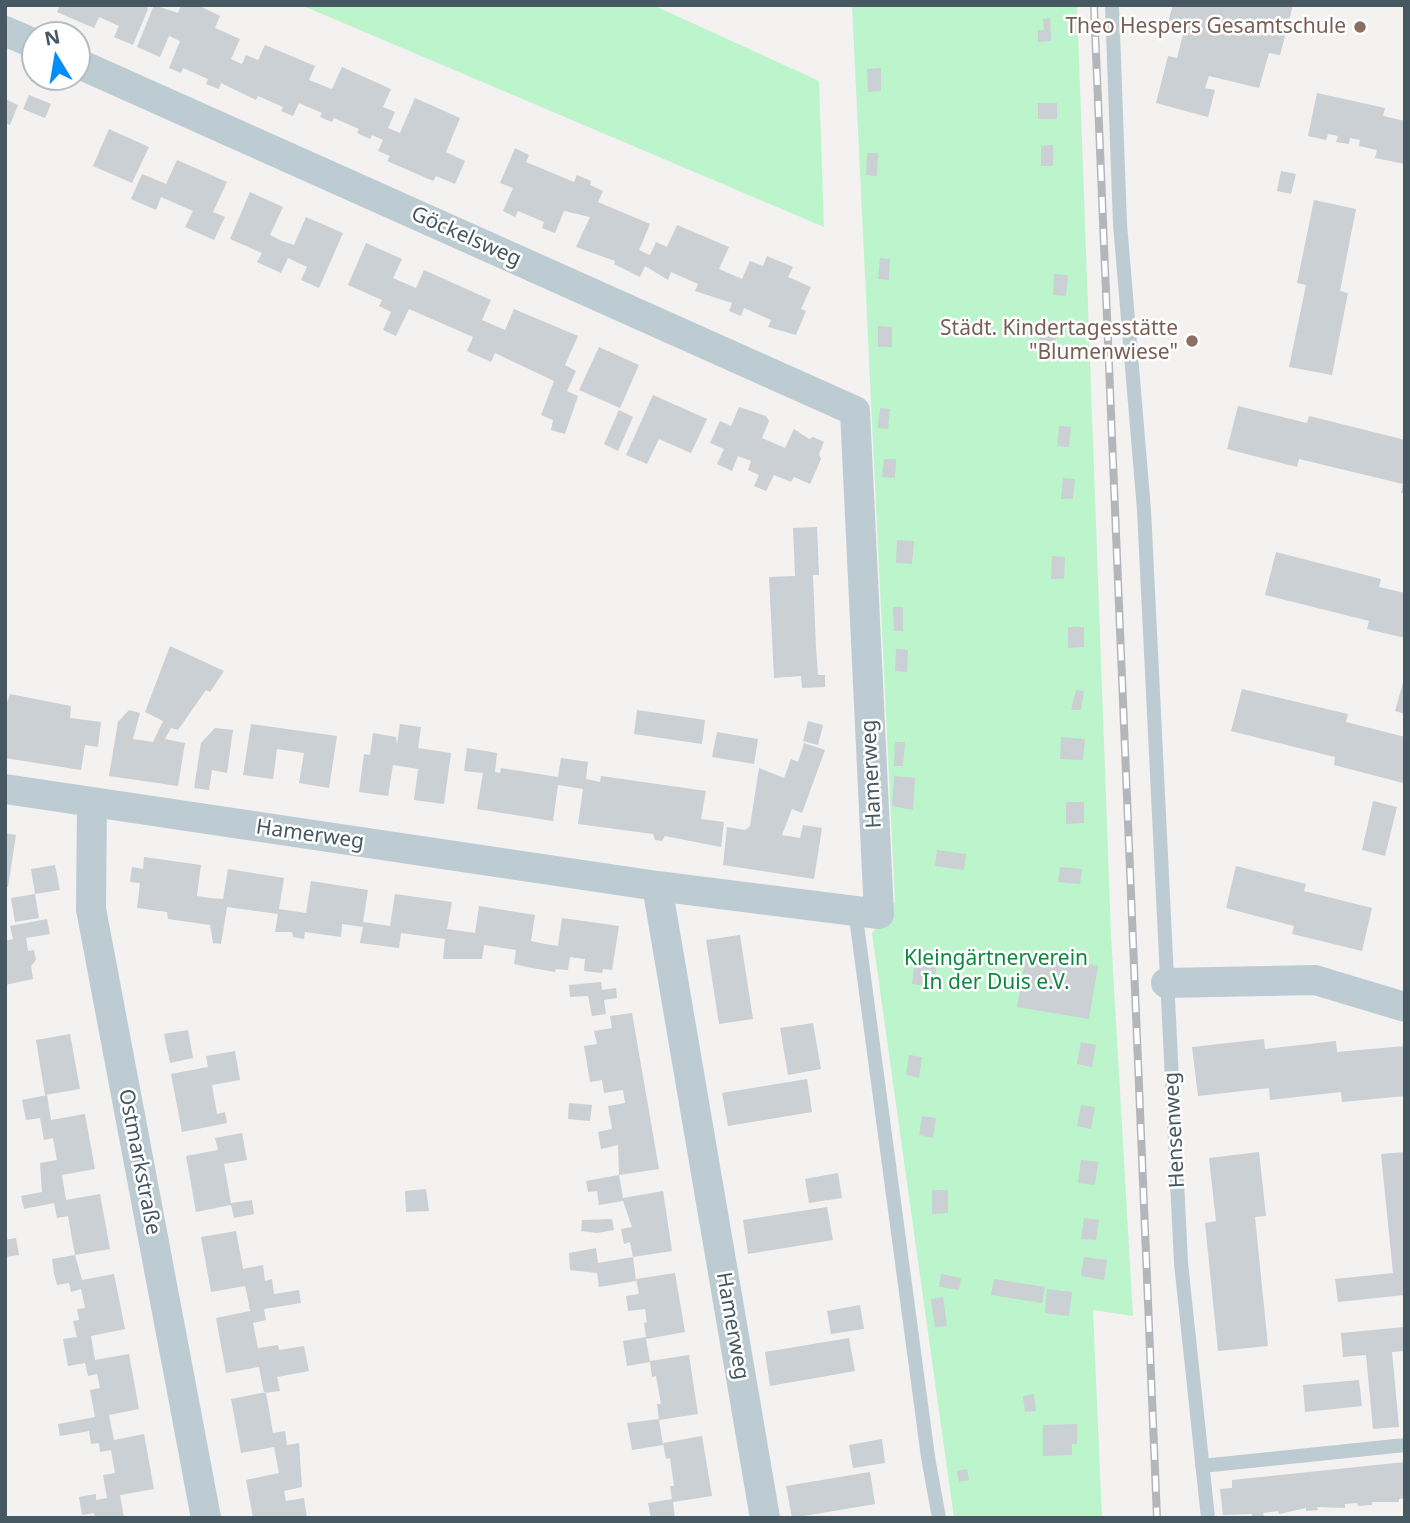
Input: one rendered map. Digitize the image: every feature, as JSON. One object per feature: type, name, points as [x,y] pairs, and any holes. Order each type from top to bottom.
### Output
[{"type":"street","name":"Göckelsweg","points":[[91,69],[855,411]]},
{"type":"street","name":"Hamerweg","points":[[5,789],[657,886],[878,914],[855,411]]},
{"type":"street","name":"Ostmarkstraße","points":[[92,804],[91,909],[206,1518]]},
{"type":"street","name":"Hamerweg","points":[[657,886],[765,1518]]},
{"type":"street","points":[[1166,983],[1315,980],[1405,1007]]},
{"type":"lane","name":"Hensenweg","points":[[1112,5],[1120,224],[1144,510],[1166,983],[1177,1138],[1181,1263],[1208,1518]]},
{"type":"lane","points":[[855,911],[928,1457],[939,1518]]},
{"type":"lane","points":[[1202,1466],[1405,1446]]},
{"type":"green space","points":[[301,5],[653,5],[819,81],[824,227]]},
{"type":"green space","name":"Kleingärtnerverein In der Duis e.V.","points":[[852,5],[1077,5],[1111,935],[1133,1316],[1093,1310],[1102,1518],[954,1518],[872,933],[895,902]]},
{"type":"building","points":[[60,5],[146,5],[148,9],[133,45],[114,37],[119,26],[99,17],[94,28],[91,27],[91,21],[78,21],[57,12]]},
{"type":"building","points":[[154,5],[178,13],[181,5],[198,5],[220,16],[215,28],[240,39],[231,59],[242,64],[246,55],[258,60],[265,45],[315,66],[309,80],[332,89],[342,67],[391,89],[383,107],[395,112],[388,128],[400,133],[415,98],[460,118],[446,152],[465,161],[455,184],[436,176],[433,181],[387,161],[390,156],[378,151],[383,140],[372,135],[370,139],[357,133],[359,129],[334,118],[332,122],[320,117],[322,113],[299,103],[293,116],[281,111],[283,107],[258,96],[256,100],[221,83],[219,89],[206,84],[208,79],[183,68],[181,73],[169,68],[180,41],[169,36],[160,57],[137,47]]},
{"type":"building","points":[[1173,5],[1293,5],[1280,55],[1269,53],[1259,88],[1209,76],[1205,88],[1215,90],[1208,117],[1156,103],[1168,56],[1177,58],[1185,27],[1168,22]]},
{"type":"building","points":[[1050,18],[1051,41],[1038,42],[1038,30],[1044,30],[1043,19]]},
{"type":"building","points":[[881,68],[881,91],[868,92],[867,69]]},
{"type":"building","points":[[1317,93],[1385,108],[1383,116],[1405,121],[1405,164],[1375,158],[1377,150],[1359,146],[1360,140],[1350,138],[1349,144],[1336,142],[1338,136],[1328,134],[1326,140],[1308,136]]},
{"type":"building","points":[[29,95],[51,104],[45,118],[23,109]]},
{"type":"building","points":[[5,99],[18,105],[10,125],[5,123]]},
{"type":"building","points":[[1038,103],[1057,103],[1057,119],[1038,119]]},
{"type":"building","points":[[109,129],[149,147],[132,183],[93,166]]},
{"type":"building","points":[[1053,145],[1053,166],[1041,166],[1041,146]]},
{"type":"building","points":[[515,148],[529,155],[526,162],[574,182],[577,175],[591,181],[590,185],[603,191],[598,202],[650,224],[639,250],[650,255],[656,242],[667,247],[677,225],[729,247],[719,269],[742,279],[750,261],[763,266],[767,256],[793,267],[788,277],[811,287],[801,309],[806,311],[796,335],[768,327],[771,320],[744,308],[741,316],[729,311],[732,303],[695,291],[698,284],[671,272],[668,280],[645,266],[640,277],[614,264],[615,261],[576,247],[590,217],[564,211],[555,233],[542,228],[544,222],[518,211],[515,217],[503,211],[513,188],[500,183]]},
{"type":"building","points":[[867,153],[878,153],[877,176],[866,175]]},
{"type":"building","points":[[177,160],[227,182],[213,212],[225,217],[214,240],[185,227],[193,211],[161,197],[156,210],[131,199],[142,174],[166,184]]},
{"type":"building","points":[[1281,171],[1296,174],[1291,194],[1277,191]]},
{"type":"building","points":[[250,192],[283,207],[270,235],[282,241],[294,245],[306,217],[343,233],[319,288],[301,280],[307,267],[288,258],[281,273],[257,262],[262,253],[230,239]]},
{"type":"building","points":[[1314,200],[1356,209],[1340,291],[1348,293],[1332,375],[1289,367],[1306,285],[1297,283]]},
{"type":"building","points":[[366,243],[402,259],[393,278],[416,288],[424,270],[491,300],[482,320],[505,330],[514,309],[578,336],[565,365],[576,371],[567,391],[578,396],[565,434],[551,430],[553,420],[541,415],[554,381],[495,353],[491,362],[467,351],[473,337],[409,309],[396,336],[383,330],[391,312],[379,306],[382,300],[348,285]]},
{"type":"building","points":[[880,258],[890,259],[889,280],[878,279]]},
{"type":"building","points":[[1054,274],[1068,275],[1066,296],[1053,295]]},
{"type":"building","points":[[878,326],[892,327],[892,347],[878,347]]},
{"type":"building","points":[[1039,335],[1056,335],[1055,359],[1039,358]]},
{"type":"building","points":[[599,347],[639,365],[620,408],[579,390]]},
{"type":"building","points":[[653,395],[707,419],[691,453],[659,439],[647,464],[626,455]]},
{"type":"building","points":[[1238,406],[1307,423],[1309,416],[1405,440],[1405,494],[1401,493],[1403,484],[1299,459],[1297,467],[1227,449]]},
{"type":"building","points":[[739,407],[766,416],[769,421],[762,438],[785,448],[794,429],[809,439],[813,437],[824,442],[819,454],[821,459],[810,484],[794,477],[791,482],[774,475],[766,491],[754,486],[759,475],[748,470],[751,461],[738,456],[732,471],[717,464],[724,449],[710,443],[720,421],[731,426]]},
{"type":"building","points":[[880,408],[890,409],[888,429],[878,428]]},
{"type":"building","points":[[619,410],[633,417],[618,451],[604,444]]},
{"type":"building","points":[[1059,426],[1071,427],[1069,447],[1057,446]]},
{"type":"building","points":[[884,459],[896,459],[895,478],[882,477]]},
{"type":"building","points":[[1063,478],[1075,479],[1073,499],[1061,499]]},
{"type":"building","points":[[817,527],[819,575],[813,575],[816,648],[818,675],[825,675],[825,687],[802,688],[801,676],[774,678],[769,577],[795,576],[793,528]]},
{"type":"building","points":[[897,540],[914,541],[912,564],[896,563]]},
{"type":"building","points":[[1276,552],[1381,579],[1379,587],[1405,593],[1405,638],[1367,629],[1369,621],[1265,595]]},
{"type":"building","points":[[1052,556],[1065,557],[1064,579],[1051,579]]},
{"type":"building","points":[[893,607],[903,607],[903,631],[894,631]]},
{"type":"building","points":[[1068,627],[1084,627],[1084,647],[1068,648]]},
{"type":"building","points":[[170,646],[224,671],[210,692],[206,690],[178,730],[171,728],[165,739],[185,743],[178,786],[109,776],[118,722],[129,710],[140,713],[133,739],[153,742],[163,721],[145,712]]},
{"type":"building","points":[[896,649],[908,650],[907,672],[895,671]]},
{"type":"building","points":[[1405,675],[1405,714],[1395,711]]},
{"type":"building","points":[[1242,689],[1348,714],[1346,722],[1405,737],[1403,783],[1334,765],[1335,757],[1231,731]]},
{"type":"building","points":[[1076,690],[1084,691],[1081,710],[1071,710]]},
{"type":"building","points":[[10,694],[71,706],[70,718],[101,722],[98,747],[85,745],[81,770],[5,758],[5,708]]},
{"type":"building","points":[[637,710],[705,720],[702,744],[634,734]]},
{"type":"building","points":[[808,721],[823,725],[818,745],[803,741]]},
{"type":"building","points":[[251,724],[337,736],[329,788],[299,783],[304,753],[277,749],[273,779],[243,775]]},
{"type":"building","points":[[400,724],[421,727],[418,748],[451,753],[444,804],[414,800],[418,769],[393,765],[388,796],[359,792],[364,754],[370,755],[373,733],[396,737],[397,745]]},
{"type":"building","points":[[215,728],[233,730],[227,773],[212,770],[209,790],[194,788],[201,743]]},
{"type":"building","points":[[717,732],[758,739],[754,764],[712,757]]},
{"type":"building","points":[[1061,737],[1085,739],[1083,760],[1060,759]]},
{"type":"building","points":[[895,742],[905,742],[903,766],[894,766]]},
{"type":"building","points":[[804,743],[825,750],[802,813],[792,809],[782,835],[800,838],[803,825],[822,828],[814,879],[723,865],[727,827],[745,830],[750,826],[759,768],[784,778],[791,759],[798,762]]},
{"type":"building","points":[[467,748],[497,753],[495,772],[500,773],[501,768],[558,777],[561,758],[588,762],[586,779],[600,782],[601,776],[706,791],[701,819],[724,822],[721,847],[665,836],[662,841],[655,840],[653,834],[578,824],[583,789],[558,785],[553,821],[477,809],[483,773],[464,771]]},
{"type":"building","points":[[894,776],[915,778],[913,810],[892,806]]},
{"type":"building","points":[[1373,801],[1397,807],[1385,856],[1362,850]]},
{"type":"building","points":[[1066,802],[1084,802],[1084,823],[1066,824]]},
{"type":"building","points":[[5,833],[16,835],[8,887],[5,886]]},
{"type":"building","points":[[937,850],[966,854],[964,870],[935,866]]},
{"type":"building","points":[[144,857],[201,865],[197,896],[210,898],[223,899],[228,869],[284,878],[279,909],[306,913],[311,881],[368,890],[363,922],[390,926],[395,894],[452,902],[447,929],[475,933],[479,906],[535,915],[531,941],[558,946],[562,918],[619,926],[612,970],[603,969],[602,973],[584,971],[585,959],[570,957],[568,970],[556,969],[555,972],[527,967],[514,964],[516,950],[484,945],[482,959],[443,959],[445,939],[401,933],[399,948],[360,943],[363,927],[342,924],[341,937],[305,932],[304,939],[293,937],[292,932],[275,932],[278,914],[227,907],[221,944],[213,943],[210,925],[168,919],[167,912],[137,908],[140,883],[130,882],[132,867],[143,869]]},
{"type":"building","points":[[55,865],[60,890],[35,894],[31,869]]},
{"type":"building","points":[[1236,866],[1306,884],[1304,891],[1372,908],[1362,951],[1292,934],[1294,926],[1226,908]]},
{"type":"building","points":[[1060,867],[1082,869],[1080,884],[1058,882]]},
{"type":"building","points":[[35,894],[39,918],[15,922],[11,898]]},
{"type":"building","points":[[47,919],[50,934],[26,938],[28,951],[34,950],[36,960],[31,966],[33,979],[5,985],[5,941],[13,939],[10,926]]},
{"type":"building","points":[[740,935],[753,1019],[719,1024],[706,940]]},
{"type":"building","points":[[1026,954],[1098,966],[1089,1019],[1017,1007]]},
{"type":"building","points":[[915,959],[937,962],[934,987],[912,984]]},
{"type":"building","points":[[601,982],[602,990],[616,988],[617,998],[604,1000],[606,1014],[592,1016],[588,996],[570,997],[569,985]]},
{"type":"building","points":[[632,1013],[659,1169],[619,1175],[618,1145],[601,1149],[598,1132],[612,1129],[608,1106],[625,1103],[623,1090],[604,1093],[602,1080],[590,1082],[584,1046],[597,1044],[594,1031],[612,1028],[610,1016]]},
{"type":"building","points":[[813,1023],[821,1069],[788,1075],[780,1028]]},
{"type":"building","points":[[188,1030],[193,1058],[170,1063],[164,1034]]},
{"type":"building","points":[[70,1034],[80,1089],[45,1095],[36,1040]]},
{"type":"building","points":[[1264,1039],[1265,1049],[1336,1041],[1337,1052],[1405,1046],[1405,1096],[1342,1102],[1341,1092],[1270,1100],[1269,1088],[1198,1096],[1192,1047]]},
{"type":"building","points":[[1081,1042],[1096,1045],[1092,1067],[1077,1064]]},
{"type":"building","points":[[235,1051],[240,1080],[212,1085],[217,1114],[225,1112],[227,1123],[182,1132],[171,1074],[208,1067],[206,1056]]},
{"type":"building","points":[[909,1055],[922,1057],[919,1078],[906,1075]]},
{"type":"building","points":[[807,1079],[812,1112],[728,1126],[722,1093]]},
{"type":"building","points":[[47,1095],[51,1120],[85,1114],[95,1169],[62,1175],[66,1200],[100,1194],[110,1249],[75,1255],[68,1216],[57,1218],[54,1203],[24,1209],[21,1196],[42,1192],[40,1163],[57,1160],[53,1138],[44,1140],[40,1118],[26,1120],[22,1100]]},
{"type":"building","points":[[569,1103],[592,1105],[590,1121],[568,1119]]},
{"type":"building","points":[[1081,1105],[1095,1107],[1091,1129],[1077,1126]]},
{"type":"building","points":[[922,1116],[936,1118],[933,1138],[919,1135]]},
{"type":"building","points":[[242,1133],[247,1160],[224,1164],[231,1203],[252,1200],[254,1214],[234,1218],[231,1205],[196,1212],[186,1156],[218,1150],[215,1138]]},
{"type":"building","points":[[1259,1152],[1266,1216],[1255,1217],[1268,1346],[1218,1351],[1205,1223],[1216,1221],[1209,1158]]},
{"type":"building","points":[[1405,1152],[1405,1295],[1338,1302],[1335,1279],[1393,1273],[1381,1154]]},
{"type":"building","points":[[1081,1160],[1098,1162],[1095,1185],[1078,1183]]},
{"type":"building","points":[[838,1173],[842,1198],[809,1203],[805,1179]]},
{"type":"building","points":[[619,1175],[623,1198],[663,1191],[672,1251],[633,1257],[630,1242],[624,1244],[621,1229],[632,1227],[623,1201],[599,1205],[597,1191],[588,1192],[586,1181]]},
{"type":"building","points":[[426,1189],[429,1211],[406,1212],[405,1191]]},
{"type":"building","points":[[932,1190],[948,1190],[948,1213],[932,1214]]},
{"type":"building","points":[[827,1207],[833,1240],[748,1254],[743,1220]]},
{"type":"building","points":[[1084,1218],[1099,1220],[1096,1240],[1081,1239]]},
{"type":"building","points":[[612,1219],[614,1230],[597,1233],[581,1231],[582,1220]]},
{"type":"building","points":[[236,1231],[243,1269],[263,1265],[265,1281],[272,1279],[274,1294],[299,1290],[301,1303],[264,1309],[266,1320],[253,1323],[258,1348],[278,1345],[279,1350],[304,1346],[309,1371],[277,1377],[280,1391],[264,1393],[259,1367],[226,1373],[216,1318],[250,1311],[248,1299],[245,1286],[211,1292],[201,1237]]},
{"type":"building","points":[[16,1238],[19,1255],[5,1257],[5,1240]]},
{"type":"building","points":[[596,1248],[598,1263],[633,1257],[636,1281],[599,1287],[597,1273],[570,1270],[569,1253]]},
{"type":"building","points":[[75,1255],[82,1280],[114,1274],[125,1329],[91,1336],[95,1360],[129,1354],[139,1409],[109,1415],[114,1440],[144,1434],[154,1489],[120,1495],[124,1518],[95,1518],[94,1513],[82,1515],[79,1497],[96,1494],[96,1500],[107,1498],[103,1475],[115,1473],[111,1450],[100,1452],[99,1443],[91,1444],[89,1431],[60,1436],[58,1424],[95,1417],[90,1390],[100,1388],[97,1374],[88,1376],[85,1363],[68,1366],[63,1339],[77,1337],[73,1321],[79,1320],[77,1309],[85,1308],[81,1289],[71,1292],[69,1283],[57,1285],[52,1259]]},
{"type":"building","points":[[1084,1257],[1107,1260],[1104,1280],[1081,1276]]},
{"type":"building","points":[[675,1273],[685,1332],[646,1339],[650,1361],[689,1355],[698,1414],[659,1420],[663,1445],[632,1450],[627,1423],[659,1419],[657,1404],[661,1404],[656,1376],[652,1377],[650,1362],[627,1366],[623,1341],[646,1337],[644,1323],[647,1322],[645,1309],[628,1311],[626,1296],[639,1294],[636,1279]]},
{"type":"building","points":[[941,1274],[961,1278],[959,1290],[939,1287]]},
{"type":"building","points":[[994,1279],[1045,1287],[1042,1303],[991,1295]]},
{"type":"building","points":[[1047,1289],[1072,1292],[1069,1316],[1045,1313]]},
{"type":"building","points":[[943,1297],[947,1326],[935,1327],[931,1299]]},
{"type":"building","points":[[860,1305],[864,1329],[831,1334],[827,1311]]},
{"type":"building","points":[[1405,1327],[1405,1351],[1392,1352],[1399,1427],[1373,1429],[1366,1355],[1343,1357],[1341,1333]]},
{"type":"building","points":[[849,1338],[855,1371],[770,1386],[765,1352]]},
{"type":"building","points":[[1359,1380],[1362,1406],[1305,1412],[1303,1385]]},
{"type":"building","points":[[266,1392],[273,1433],[285,1431],[287,1445],[299,1443],[302,1487],[284,1491],[286,1501],[304,1498],[307,1518],[253,1518],[246,1480],[279,1473],[274,1447],[241,1453],[231,1399]]},
{"type":"building","points":[[1034,1394],[1036,1411],[1025,1412],[1023,1396]]},
{"type":"building","points":[[1077,1424],[1077,1444],[1072,1444],[1072,1455],[1043,1456],[1043,1425]]},
{"type":"building","points":[[702,1436],[712,1496],[673,1502],[675,1518],[651,1518],[648,1503],[672,1499],[670,1486],[674,1486],[670,1458],[666,1459],[663,1443]]},
{"type":"building","points":[[882,1439],[885,1463],[853,1468],[849,1445]]},
{"type":"building","points":[[1405,1462],[1405,1498],[1399,1499],[1399,1502],[1372,1502],[1372,1505],[1358,1506],[1357,1503],[1345,1504],[1345,1508],[1317,1507],[1318,1510],[1306,1511],[1306,1508],[1279,1514],[1278,1511],[1263,1513],[1264,1516],[1252,1517],[1252,1514],[1223,1515],[1220,1489],[1232,1488],[1232,1480]]},
{"type":"building","points":[[967,1469],[969,1480],[959,1482],[957,1471]]},
{"type":"building","points":[[870,1472],[875,1504],[792,1518],[786,1486]]},
{"type":"railway","points":[[1094,5],[1157,1518]]},
{"type":"place","name":"Theo Hespers Gesamtschule","points":[[1360,27]]},
{"type":"place","name":"Städt. Kindertagesstätte \"Blumenwiese\"","points":[[1192,341]]}]
